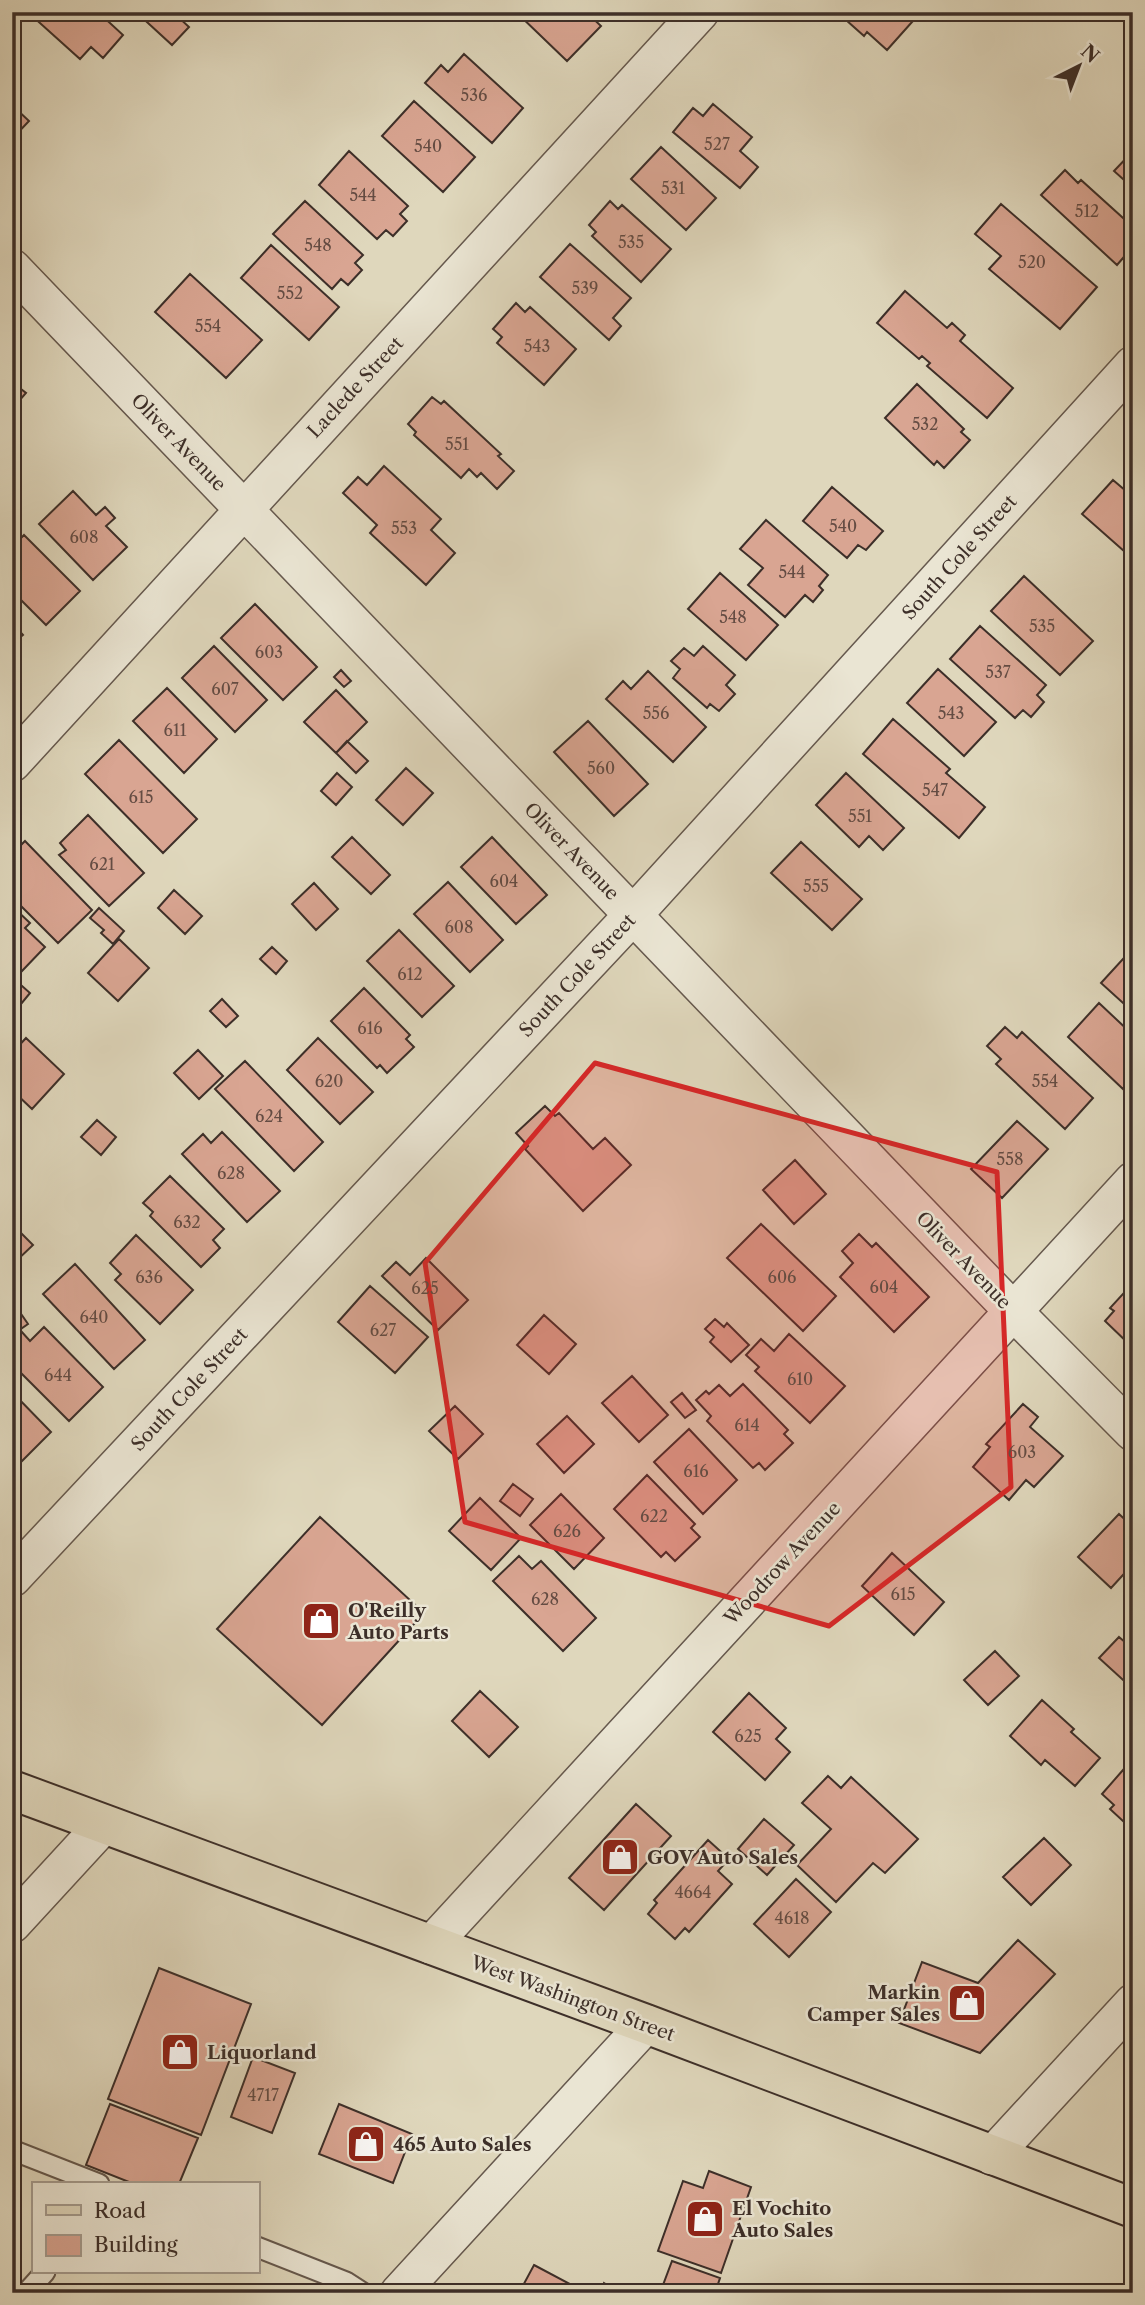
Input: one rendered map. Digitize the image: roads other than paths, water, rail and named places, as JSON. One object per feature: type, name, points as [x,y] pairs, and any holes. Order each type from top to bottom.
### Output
[{"type":"main road","name":"West Washington Street","points":[[12,1790],[646,2024],[1133,2208]]},
{"type":"street","name":"Laclede Street","points":[[12,763],[700,12]]},
{"type":"street","name":"Oliver Avenue","points":[[12,268],[1013,1311],[1133,1432]]},
{"type":"street","name":"South Cole Street","points":[[12,1578],[633,915],[1133,365]]},
{"type":"street","name":"Woodrow Avenue","points":[[431,1945],[1133,1181]]},
{"type":"street","points":[[12,1924],[104,1824]]},
{"type":"street","points":[[992,2156],[1133,2003]]},
{"type":"street","points":[[399,2293],[646,2024]]},
{"type":"lane","points":[[12,2150],[94,2182]]},
{"type":"lane","points":[[259,2248],[346,2282],[363,2293]]},
{"type":"lane","points":[[26,2293],[43,2274]]},
{"type":"place","name":"O'Reilly Auto Parts","points":[[321,1621]]},
{"type":"place","name":"GOV Auto Sales","points":[[620,1857]]},
{"type":"place","name":"Markin Camper Sales","points":[[967,2003]]},
{"type":"place","name":"Liquorland","points":[[180,2052]]},
{"type":"place","name":"465 Auto Sales","points":[[366,2144]]},
{"type":"place","name":"El Vochito Auto Sales","points":[[705,2219]]}]
